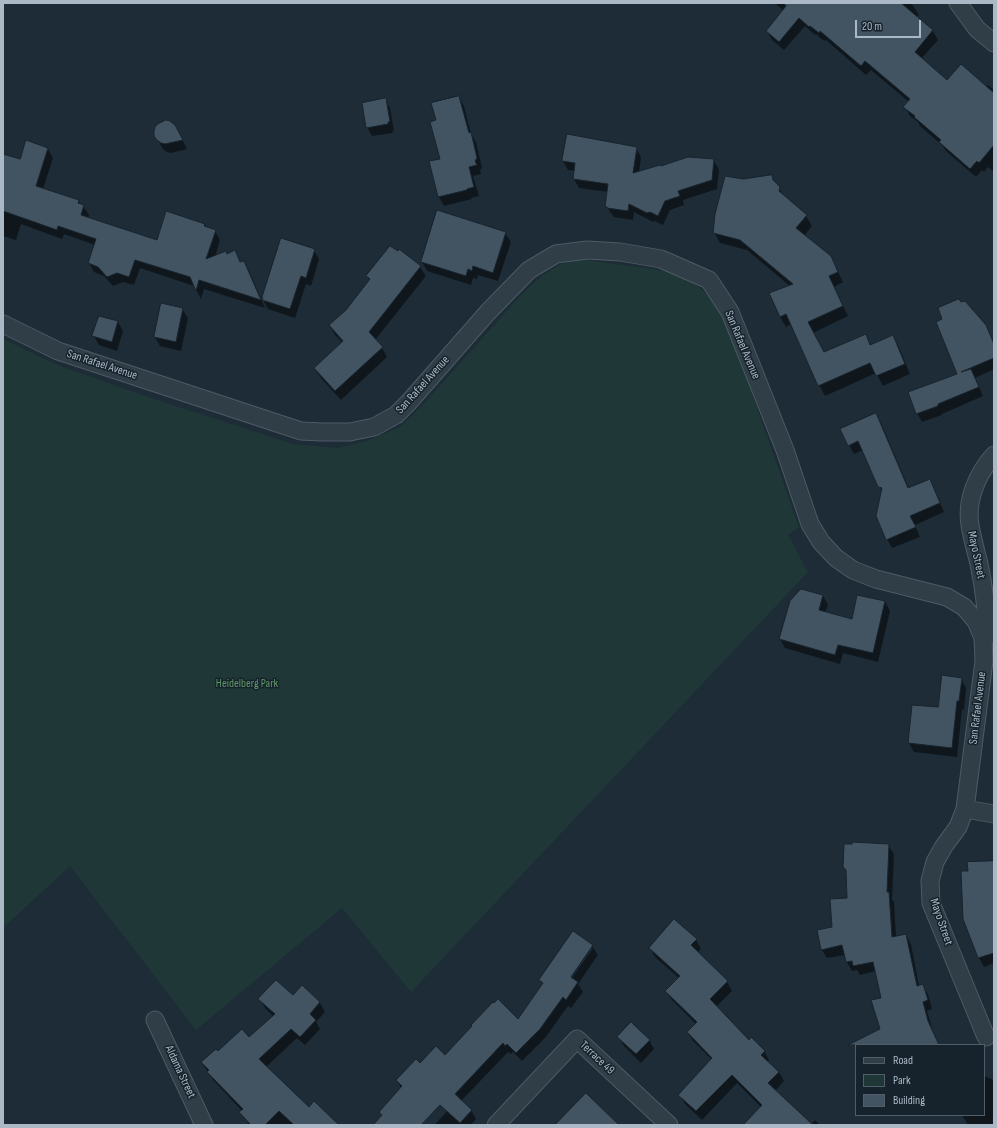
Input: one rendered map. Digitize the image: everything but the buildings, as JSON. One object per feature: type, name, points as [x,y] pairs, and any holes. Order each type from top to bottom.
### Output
[{"type":"street","points":[[958,3],[977,29],[994,43]]},
{"type":"street","name":"San Rafael Avenue","points":[[3,324],[58,351],[301,431],[350,432],[374,427],[396,416],[503,296],[529,270],[556,254],[587,250],[620,252],[661,259],[709,280],[730,312],[784,450],[810,524],[821,542],[836,558],[853,570],[876,579],[947,597],[964,607],[976,621],[983,638],[984,661],[965,809]]},
{"type":"street","name":"Mayo Street","points":[[984,661],[987,629],[984,592],[970,524],[970,503],[975,484],[986,464],[994,455]]},
{"type":"street","points":[[965,809],[994,814]]},
{"type":"street","name":"Mayo Street","points":[[965,809],[958,826],[935,862],[930,881],[931,902],[986,1037]]},
{"type":"street","name":"Aldama Street","points":[[156,1020],[204,1125]]},
{"type":"street","name":"Terrace 49","points":[[496,1125],[577,1039],[669,1125]]},
{"type":"green space","name":"Heidelberg Park","points":[[579,259],[666,271],[686,278],[700,288],[714,302],[726,320],[799,527],[788,535],[808,572],[411,992],[342,908],[196,1030],[70,866],[3,928],[3,339],[57,365],[145,396],[293,444],[337,448],[367,441],[400,427],[422,406],[521,295],[543,275],[559,265]]}]
